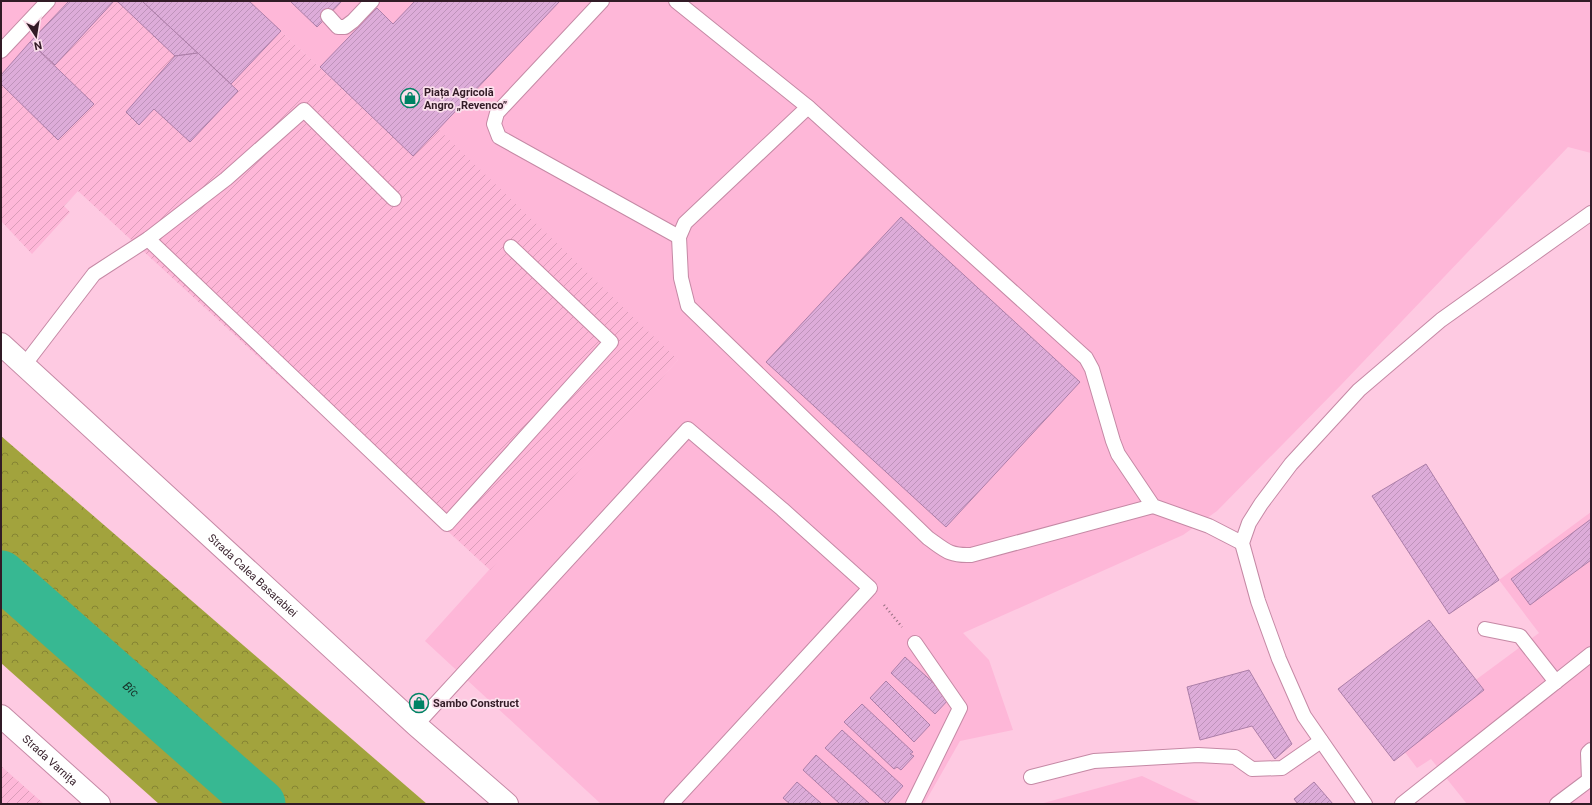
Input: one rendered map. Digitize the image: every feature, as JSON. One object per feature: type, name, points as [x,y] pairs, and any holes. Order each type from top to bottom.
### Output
[{"type":"main road","name":"Strada Calea Basarabiei","points":[[1,344],[416,725],[507,804]]},
{"type":"main road","name":"Strada Varnița","points":[[1,716],[99,804]]},
{"type":"lane","points":[[1,51],[48,1]]},
{"type":"lane","points":[[328,16],[338,27],[345,27],[353,22],[372,1]]},
{"type":"lane","points":[[602,1],[497,113],[494,124],[499,137],[679,237]]},
{"type":"lane","points":[[676,1],[808,107],[1086,358],[1092,369],[1118,454],[1153,506]]},
{"type":"lane","points":[[808,107],[685,223],[679,237],[680,278],[688,306],[928,538],[956,556],[971,555],[1153,506],[1209,526],[1242,543]]},
{"type":"lane","points":[[24,364],[94,274],[148,239],[226,179],[304,110],[394,199]]},
{"type":"lane","points":[[1365,804],[1304,716],[1278,659],[1258,601],[1242,543],[1253,516],[1291,464],[1360,390],[1441,320],[1591,213]]},
{"type":"lane","points":[[148,239],[447,524],[611,342],[511,246]]},
{"type":"lane","points":[[416,725],[688,429],[782,509],[870,588],[671,804]]},
{"type":"lane","points":[[1485,629],[1520,636],[1556,682]]},
{"type":"lane","points":[[913,804],[960,708],[915,643]]},
{"type":"lane","points":[[1402,804],[1591,654]]},
{"type":"lane","points":[[1031,776],[1094,761],[1198,756],[1235,757],[1252,769],[1282,768],[1321,741]]},
{"type":"lane","points":[[1557,804],[1588,780],[1588,753],[1591,750]]},
{"type":"path","points":[[870,588],[915,643]]},
{"type":"shaded area","points":[[1,1],[69,1],[1,75]]},
{"type":"shaded area","points":[[69,1],[249,1],[413,156],[438,129],[678,360],[490,570],[78,191],[64,206],[70,212],[32,254],[1,221],[1,75]]},
{"type":"shaded area","points":[[249,1],[1591,1],[1591,153],[1568,147],[1341,385],[1217,511],[1183,535],[963,633],[989,660],[1013,730],[960,741],[924,804],[601,804],[425,641],[678,360],[413,156]]},
{"type":"shaded area","points":[[1591,512],[1591,804],[1467,804],[1431,759],[1417,768],[1404,751],[1408,730],[1539,633],[1499,580]]},
{"type":"shaded area","points":[[1,766],[44,804],[1,804]]},
{"type":"shaded area","points":[[1142,776],[1202,804],[1040,804]]},
{"type":"green space","points":[[1,436],[427,804],[159,804],[1,663]]},
{"type":"building","points":[[69,1],[114,1],[55,65],[30,42]]},
{"type":"building","points":[[117,1],[142,1],[198,53],[175,56]]},
{"type":"building","points":[[142,1],[249,1],[281,31],[231,84]]},
{"type":"building","points":[[290,1],[342,1],[317,27]]},
{"type":"building","name":"Piața Agricolă Angro „Revenco”","points":[[415,1],[560,1],[413,156],[320,67],[377,8],[393,24]]},
{"type":"building","points":[[30,42],[94,104],[58,140],[1,84],[1,75]]},
{"type":"building","points":[[198,53],[238,91],[190,142],[154,109],[139,125],[126,112],[175,56]]},
{"type":"building","points":[[901,217],[1080,382],[946,527],[766,362]]},
{"type":"building","points":[[1426,464],[1499,580],[1449,614],[1372,496]]},
{"type":"building","points":[[1591,519],[1591,560],[1530,605],[1511,579]]},
{"type":"building","points":[[1429,620],[1484,690],[1394,761],[1338,689]]},
{"type":"building","points":[[905,657],[950,698],[935,714],[891,673]]},
{"type":"building","points":[[1249,670],[1292,744],[1275,759],[1252,726],[1200,740],[1187,687]]},
{"type":"building","points":[[886,681],[930,725],[914,742],[870,698]]},
{"type":"building","points":[[862,704],[913,752],[910,754],[914,756],[901,770],[897,767],[894,769],[844,722]]},
{"type":"building","points":[[842,730],[903,786],[887,804],[825,748]]},
{"type":"building","points":[[816,755],[870,804],[840,804],[803,770]]},
{"type":"building","points":[[797,782],[822,804],[790,804],[783,798]]},
{"type":"building","points":[[1314,782],[1333,804],[1298,804],[1294,799]]},
{"type":"waterway","name":"Bîc","points":[[1,575],[261,804]]},
{"type":"place","name":"Piața Agricolă Angro „Revenco”","points":[[410,98]]},
{"type":"place","name":"Sambo Construct","points":[[419,703]]}]
